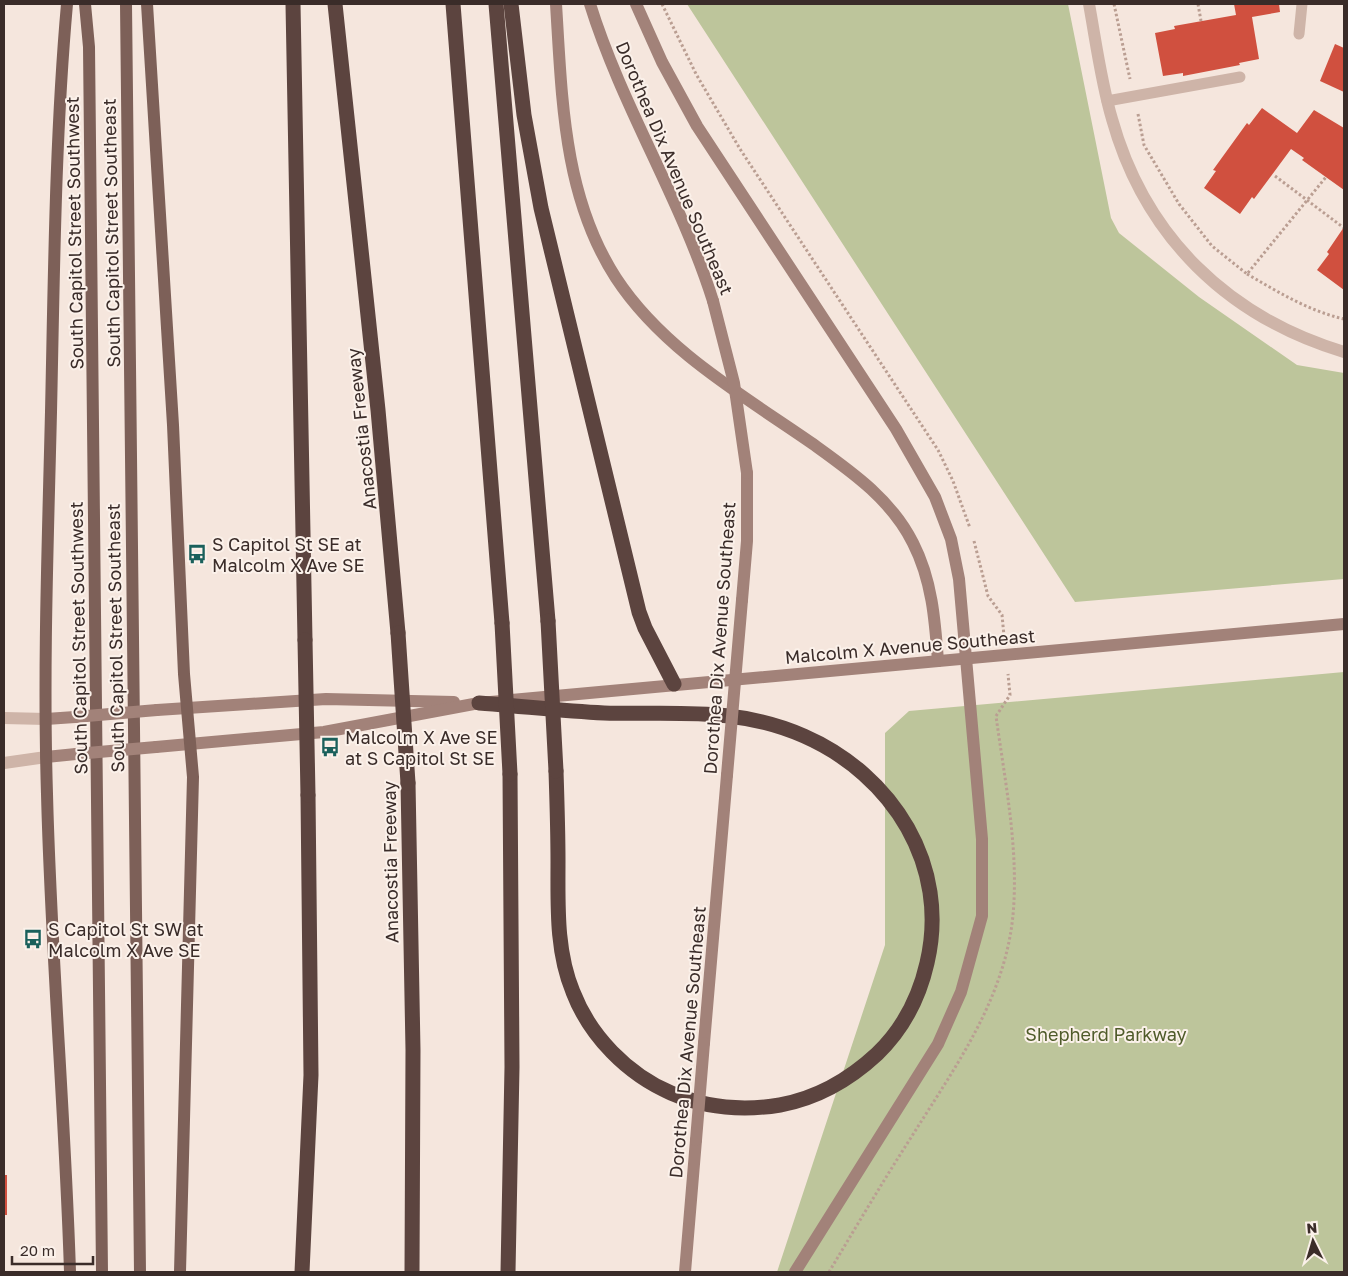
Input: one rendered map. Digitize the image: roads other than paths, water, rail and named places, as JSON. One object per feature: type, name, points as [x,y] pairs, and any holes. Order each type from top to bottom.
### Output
[{"type":"highway","points":[[292,4],[312,1038],[302,1272]]},
{"type":"highway","name":"Anacostia Freeway","points":[[335,4],[378,410],[398,633],[408,783],[413,1050],[412,1272]]},
{"type":"highway","points":[[453,4],[502,623],[510,774],[512,1116],[508,1272]]},
{"type":"highway","points":[[479,703],[603,712],[696,712],[744,717],[802,735],[827,748],[858,769],[890,802],[913,837],[928,874],[931,893],[933,932],[925,974],[909,1014],[897,1031],[866,1064],[829,1089],[809,1098],[769,1106],[746,1108],[704,1104],[663,1089],[625,1064],[608,1048],[586,1018],[572,991],[565,970],[558,909],[556,771],[548,621],[496,4]]},
{"type":"highway","points":[[511,4],[524,115],[551,256],[639,612],[645,628],[674,684]]},
{"type":"main road","points":[[67,4],[54,229],[46,757],[54,988],[68,1206],[70,1272]]},
{"type":"main road","name":"South Capitol Street Southwest","points":[[85,4],[89,47],[102,1272]]},
{"type":"main road","name":"South Capitol Street Southeast","points":[[126,4],[140,1272]]},
{"type":"main road","points":[[147,4],[173,425],[187,708],[193,777],[180,1272]]},
{"type":"main road","points":[[556,4],[563,109],[573,174],[594,237],[616,278],[645,315],[680,348],[857,476],[888,506],[913,542],[926,574],[933,603],[938,661]]},
{"type":"main road","name":"Dorothea Dix Avenue Southeast","points":[[590,4],[613,68],[696,254],[713,301],[734,383],[747,474],[747,541],[685,1272]]},
{"type":"main road","points":[[636,4],[662,62],[697,126],[896,429],[936,497],[956,559],[962,600],[983,865],[982,916],[970,967],[951,1017],[938,1044],[795,1272]]},
{"type":"main road","name":"Malcolm X Avenue Southeast","points":[[46,757],[324,732],[479,703],[1344,624]]},
{"type":"main road","name":"Malcolm X Avenue Southeast","points":[[46,719],[326,699],[479,703]]},
{"type":"street","points":[[1090,4],[1107,101],[1118,138],[1141,190],[1172,239],[1197,268],[1229,296],[1265,319],[1304,338],[1344,352]]},
{"type":"street","points":[[4,718],[46,719]]},
{"type":"street","points":[[4,763],[46,757]]},
{"type":"lane","points":[[1300,34],[1302,4]]},
{"type":"lane","points":[[1107,101],[1240,77]]},
{"type":"place","name":"S Capitol St SE at Malcolm X Ave SE","points":[[197,554]]},
{"type":"place","name":"Malcolm X Ave SE at S Capitol St SE","points":[[330,747]]},
{"type":"place","name":"S Capitol St SW at Malcolm X Ave SE","points":[[33,939]]},
{"type":"park label","name":"Shepherd Parkway","points":[[1106,1034]]}]
